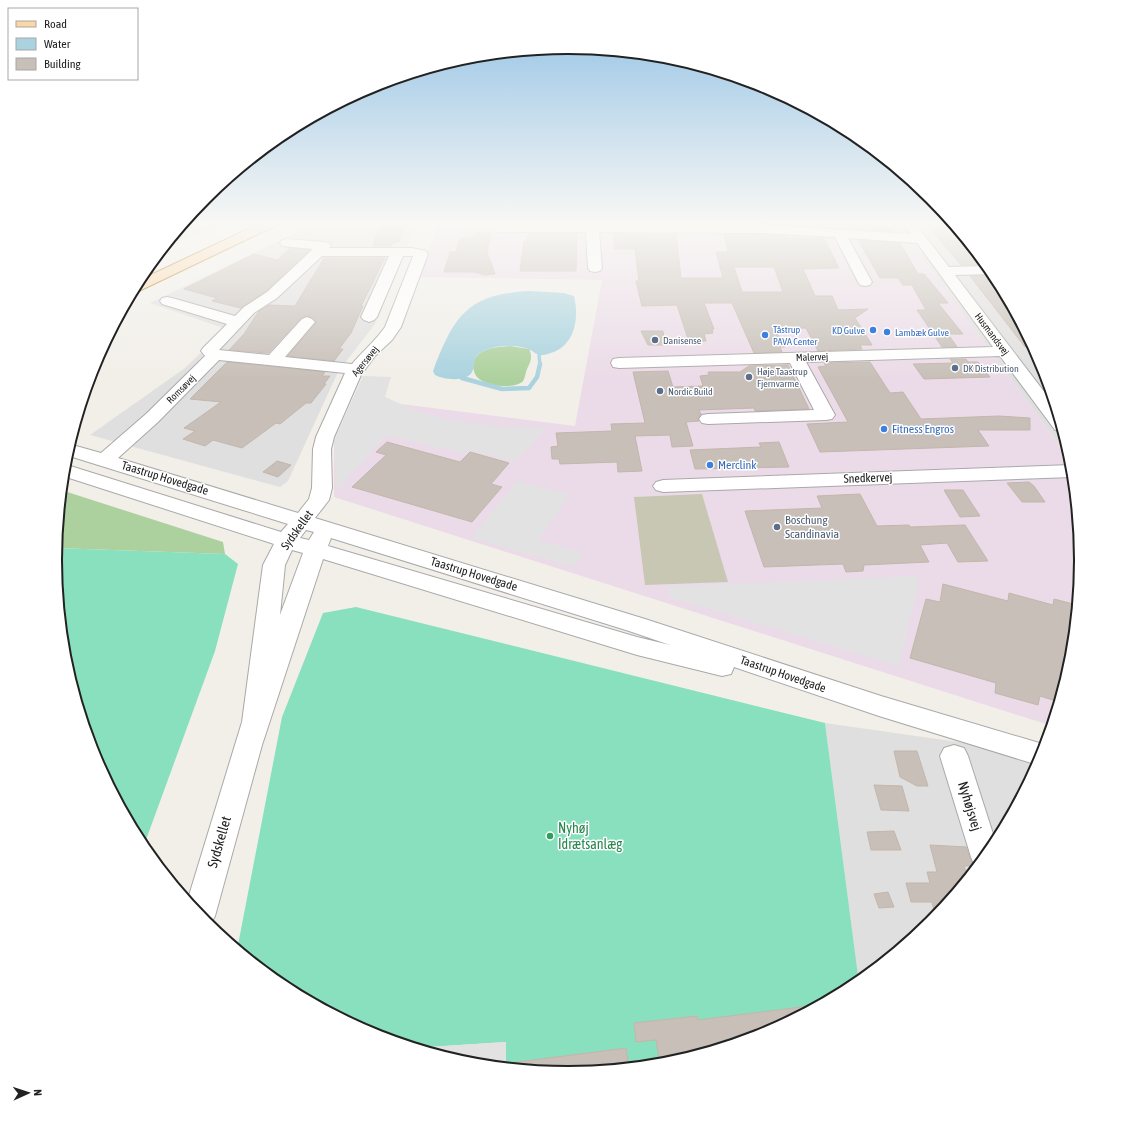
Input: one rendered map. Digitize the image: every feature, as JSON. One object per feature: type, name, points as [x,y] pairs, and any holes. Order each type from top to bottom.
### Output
[{"type":"main road","points":[[144,283],[163,274]]},
{"type":"street","points":[[294,274],[272,295],[249,310],[209,351],[215,355],[356,369]]},
{"type":"street","points":[[369,317],[388,274]]},
{"type":"street","name":"Agersøvej","points":[[319,500],[322,488],[322,449],[325,437],[356,369],[369,353],[386,337],[393,327],[414,274]]},
{"type":"street","points":[[861,274],[865,282]]},
{"type":"street","name":"Husmandsvej","points":[[947,274],[1052,411]]},
{"type":"street","points":[[167,301],[238,322]]},
{"type":"street","points":[[273,361],[308,322]]},
{"type":"street","name":"Malervej","points":[[619,363],[1005,351]]},
{"type":"street","name":"Romsøvej","points":[[105,460],[152,418],[215,355]]},
{"type":"street","points":[[708,419],[826,415],[796,358]]},
{"type":"street","name":"Taastrup Hovedgade","points":[[74,451],[637,625],[879,706],[1036,753]]},
{"type":"street","name":"Snedkervej","points":[[664,486],[1066,471]]},
{"type":"street","name":"Taastrup Hovedgade","points":[[69,472],[315,550],[637,646],[879,706]]},
{"type":"street","name":"Sydskellet","points":[[254,721],[274,566],[286,541],[319,500]]},
{"type":"street","name":"Sydskellet","points":[[201,909],[222,829],[254,721],[315,550],[325,528],[319,500]]},
{"type":"street","name":"Nyhøjsvej","points":[[954,756],[984,850]]},
{"type":"shaded area","points":[[209,274],[395,274],[375,324],[338,372],[288,481],[280,487],[90,435],[185,368],[226,329],[150,303]]},
{"type":"shaded area","points":[[419,274],[934,274],[1062,450],[1070,494],[1073,527],[1073,594],[1065,659],[1047,725],[334,497],[334,441],[353,398],[575,426],[602,280],[418,277]]},
{"type":"shaded area","points":[[934,274],[986,274],[1007,307],[1036,367],[1048,398],[1062,450],[1055,439]]},
{"type":"shaded area","points":[[363,376],[391,377],[385,397],[414,410],[449,420],[497,426],[546,428],[515,462],[468,450],[464,453],[386,436],[337,489],[334,441]]},
{"type":"shaded area","points":[[517,481],[570,495],[538,540],[583,553],[574,567],[471,538]]},
{"type":"shaded area","points":[[702,494],[728,582],[645,585],[634,497]]},
{"type":"shaded area","points":[[917,576],[919,581],[899,666],[669,597],[669,587]]},
{"type":"shaded area","points":[[825,723],[1036,753],[1007,814],[970,869],[926,919],[902,941],[858,975]]},
{"type":"shaded area","points":[[506,1042],[506,1063],[469,1057],[428,1047]]},
{"type":"green space","points":[[510,346],[529,349],[531,356],[523,381],[519,384],[500,386],[486,383],[477,377],[473,366],[477,355],[493,348]]},
{"type":"green space","points":[[66,492],[223,542],[225,554],[62,548]]},
{"type":"green space","points":[[62,548],[225,554],[238,564],[215,651],[146,840],[129,814],[100,754],[88,723],[79,692],[71,659],[66,627],[63,594]]},
{"type":"green space","name":"Nyhøj Idrætsanlæg","points":[[356,607],[825,723],[858,975],[821,999],[792,1015],[731,1040],[699,1050],[634,1063],[568,1067],[506,1063],[506,1042],[428,1047],[405,1040],[344,1015],[287,982],[238,944],[282,717],[323,613]]},
{"type":"water","points":[[530,291],[564,293],[574,296],[576,320],[574,328],[571,336],[561,348],[554,352],[541,355],[518,346],[496,347],[486,350],[478,355],[476,357],[472,372],[465,377],[460,379],[449,379],[435,375],[433,371],[448,336],[456,322],[466,312],[477,303],[491,297],[509,293]]},
{"type":"building","points":[[213,274],[284,274],[266,291],[241,308],[212,301],[217,298],[184,289]]},
{"type":"building","points":[[314,274],[377,274],[361,306],[363,306],[351,333],[339,349],[343,349],[334,361],[288,356],[316,323],[313,318],[308,316],[301,318],[268,353],[229,350],[244,334],[259,311],[269,305],[295,306]]},
{"type":"building","points":[[638,274],[681,274],[681,278],[723,278],[722,274],[736,274],[742,292],[783,292],[777,274],[805,274],[815,296],[832,296],[838,310],[868,309],[855,318],[872,345],[860,345],[862,349],[818,351],[806,328],[775,329],[785,347],[780,347],[782,352],[754,353],[732,303],[704,303],[714,329],[712,330],[713,333],[704,334],[706,341],[689,342],[677,305],[642,306],[636,281],[639,281]]},
{"type":"building","points":[[878,274],[924,274],[948,303],[938,303],[963,334],[948,334],[957,347],[942,347],[917,310],[926,310],[912,285],[903,285],[898,278],[880,278]]},
{"type":"building","points":[[986,275],[1007,307],[1027,346],[1025,347],[970,276]]},
{"type":"building","points":[[641,331],[663,331],[665,345],[648,345]]},
{"type":"building","points":[[950,359],[966,359],[968,362],[978,362],[990,377],[924,379],[913,364],[953,363]]},
{"type":"building","points":[[227,362],[325,372],[322,376],[330,376],[324,384],[326,384],[311,403],[306,403],[280,424],[276,423],[242,448],[213,440],[205,446],[183,439],[195,431],[184,428],[221,402],[190,399]]},
{"type":"building","points":[[870,362],[890,393],[903,392],[921,419],[999,416],[1030,418],[1030,430],[978,430],[989,446],[820,452],[807,424],[848,422],[818,367],[826,366],[824,363]]},
{"type":"building","points":[[788,365],[809,409],[755,411],[754,408],[699,410],[701,414],[698,419],[699,421],[686,422],[693,446],[672,447],[670,435],[635,436],[642,471],[618,472],[617,462],[560,464],[559,459],[552,459],[551,447],[558,446],[556,433],[612,431],[611,424],[645,423],[633,372],[668,371],[673,387],[703,386],[700,376],[709,375],[708,372],[740,372],[749,366]]},
{"type":"building","points":[[387,442],[460,462],[470,452],[509,463],[491,484],[502,487],[472,522],[352,487],[386,455],[376,452]]},
{"type":"building","points":[[779,442],[789,467],[695,469],[690,450],[761,447],[759,443]]},
{"type":"building","points":[[277,461],[291,465],[278,477],[263,472]]},
{"type":"building","points":[[1029,482],[1034,486],[1045,502],[1022,502],[1007,483]]},
{"type":"building","points":[[944,490],[963,490],[980,516],[960,517]]},
{"type":"building","points":[[860,494],[877,526],[909,525],[910,527],[965,525],[988,561],[958,562],[947,543],[920,545],[929,562],[864,565],[863,571],[846,572],[843,564],[764,567],[745,511],[822,508],[817,496]]},
{"type":"building","points":[[943,584],[1008,601],[1009,593],[1053,605],[1054,599],[1072,604],[1065,659],[1055,701],[1040,696],[1038,705],[995,693],[996,683],[910,658],[926,599],[940,602]]},
{"type":"building","points":[[894,751],[917,751],[928,786],[917,786],[900,777]]},
{"type":"building","points":[[874,785],[902,786],[909,811],[881,810]]},
{"type":"building","points":[[894,831],[901,850],[871,850],[867,832]]},
{"type":"building","points":[[930,845],[966,847],[973,865],[964,866],[966,873],[934,910],[932,902],[911,902],[906,883],[930,883],[927,872],[937,872]]},
{"type":"building","points":[[888,892],[894,907],[879,908],[874,894]]},
{"type":"building","points":[[808,1006],[792,1015],[731,1040],[699,1050],[667,1057],[659,1058],[656,1040],[636,1042],[634,1023],[697,1016],[698,1020]]},
{"type":"building","points":[[626,1048],[628,1064],[568,1067],[535,1066],[510,1063]]},
{"type":"waterway","points":[[539,355],[540,364]]},
{"type":"waterway","points":[[462,378],[502,389],[529,388],[537,377],[540,364]]},
{"type":"place","name":"KD Gulve","points":[[873,330]]},
{"type":"place","name":"Lambæk Gulve","points":[[887,332]]},
{"type":"place","name":"Tåstrup PAVA Center","points":[[765,335]]},
{"type":"place","name":"Danisense","points":[[655,340]]},
{"type":"place","name":"DK Distribution","points":[[955,368]]},
{"type":"place","name":"Høje Taastrup Fjernvarme","points":[[749,377]]},
{"type":"place","name":"Nordic Build","points":[[660,391]]},
{"type":"place","name":"Fitness Engros","points":[[884,429]]},
{"type":"place","name":"Merclink","points":[[710,465]]},
{"type":"place","name":"Boschung Scandinavia","points":[[777,527]]},
{"type":"place","name":"Nyhøj Idrætsanlæg","points":[[550,836]]}]
